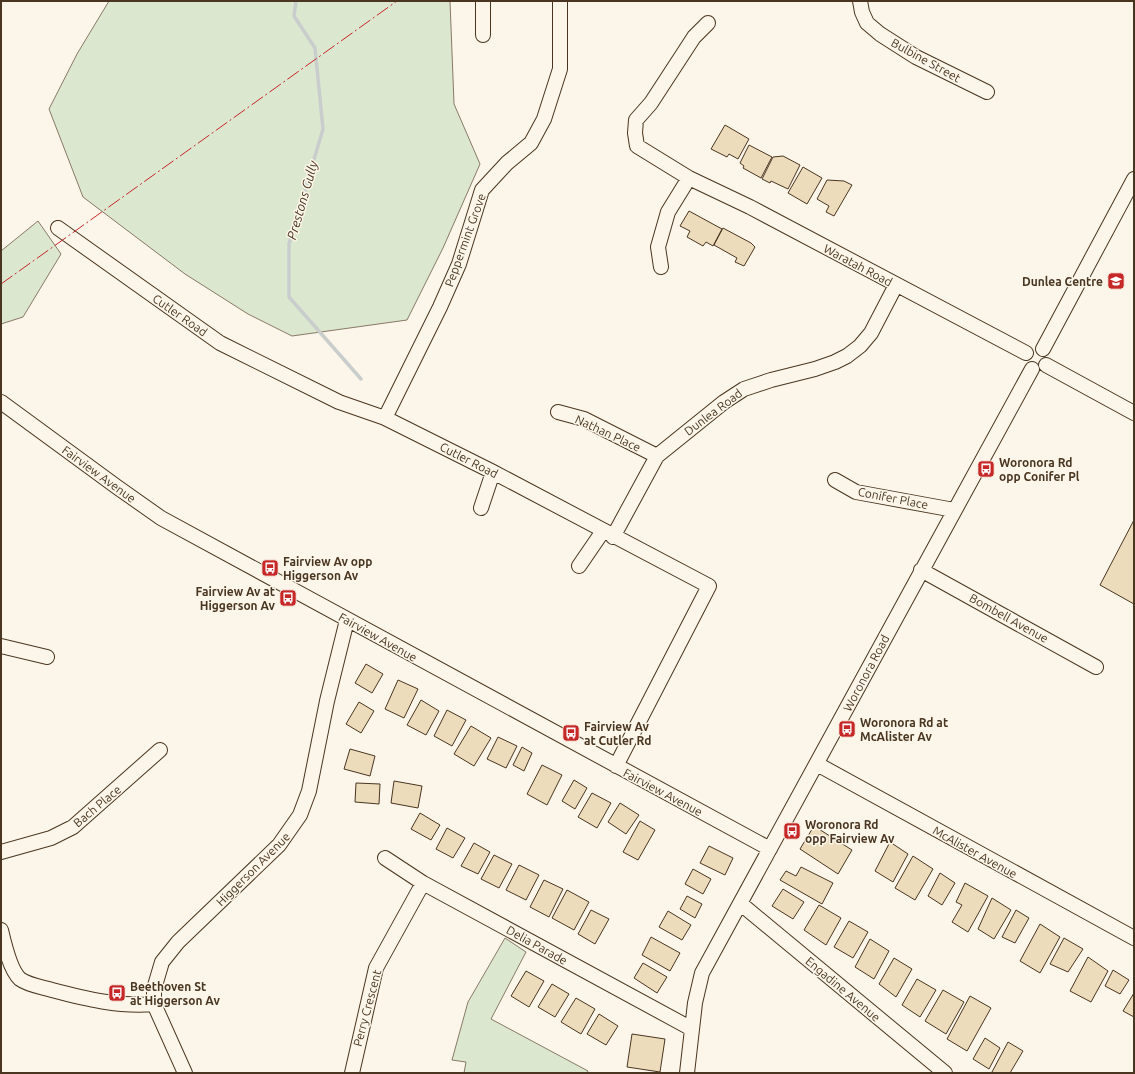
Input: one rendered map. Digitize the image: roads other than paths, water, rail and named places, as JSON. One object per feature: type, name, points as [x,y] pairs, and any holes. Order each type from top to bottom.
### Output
[{"type":"street","points":[[483,1],[483,35]]},
{"type":"street","name":"Peppermint Grove","points":[[385,418],[434,320],[455,271],[482,190],[507,163],[531,143],[544,119],[560,69],[560,1]]},
{"type":"street","name":"Bulbine Street","points":[[860,1],[862,12],[868,22],[880,34],[916,57],[987,92]]},
{"type":"street","name":"Waratah Road","points":[[708,23],[694,37],[651,103],[636,120],[634,133],[637,146],[689,178],[750,207],[896,286],[1026,353]]},
{"type":"street","points":[[661,267],[658,247],[668,212],[689,178]]},
{"type":"street","points":[[1043,349],[1134,179]]},
{"type":"street","name":"Cutler Road","points":[[58,228],[220,343],[339,402],[385,418],[493,472],[709,586],[616,766]]},
{"type":"street","name":"Dunlea Road","points":[[579,566],[608,534],[657,456],[718,406],[744,389],[771,380],[815,369],[847,356],[860,346],[870,333],[896,286]]},
{"type":"street","points":[[1035,347],[1043,349],[1048,358],[1046,365],[1038,370],[1032,369],[1025,360],[1026,353],[1035,347]]},
{"type":"street","points":[[1046,365],[1134,412]]},
{"type":"street","name":"Woronora Road","points":[[687,1073],[698,988],[702,973],[1032,369]]},
{"type":"street","name":"Fairview Avenue","points":[[1,402],[161,518],[770,849]]},
{"type":"street","name":"Nathan Place","points":[[558,412],[584,419],[657,456]]},
{"type":"street","points":[[481,508],[493,472]]},
{"type":"street","name":"Conifer Place","points":[[835,480],[856,492],[954,510]]},
{"type":"street","name":"Bombell Avenue","points":[[922,570],[1096,667]]},
{"type":"street","name":"Higgerson Avenue","points":[[185,1073],[154,1004],[154,989],[157,975],[162,962],[168,953],[279,845],[292,829],[303,810],[310,791],[327,702],[347,620]]},
{"type":"street","points":[[1,646],[47,657]]},
{"type":"street","name":"Bach Place","points":[[1,852],[50,838],[73,826],[160,750]]},
{"type":"street","name":"McAlister Avenue","points":[[817,764],[1134,938]]},
{"type":"street","name":"Delia Parade","points":[[385,858],[423,883],[692,1029]]},
{"type":"street","name":"Perry Crescent","points":[[352,1073],[376,968],[423,883]]},
{"type":"street","name":"Engadine Avenue","points":[[741,904],[945,1073]]},
{"type":"street","points":[[1,930],[12,966],[20,978],[35,986],[88,999],[127,1005],[154,1004]]},
{"type":"waterway","name":"Prestons Gully","points":[[296,1],[294,16],[315,48],[323,129],[289,244],[289,297],[361,379]]},
{"type":"place","name":"Dunlea Centre","points":[[1116,281]]},
{"type":"place","name":"Woronora Rd opp Conifer Pl","points":[[986,469]]},
{"type":"place","name":"Fairview Av opp Higgerson Av","points":[[270,568]]},
{"type":"place","name":"Fairview Av at Higgerson Av","points":[[288,598]]},
{"type":"place","name":"Woronora Rd at McAlister Av","points":[[847,729]]},
{"type":"place","name":"Fairview Av at Cutler Rd","points":[[571,733]]},
{"type":"place","name":"Woronora Rd opp Fairview Av","points":[[792,831]]},
{"type":"place","name":"Beethoven St at Higgerson Av","points":[[117,993]]}]
